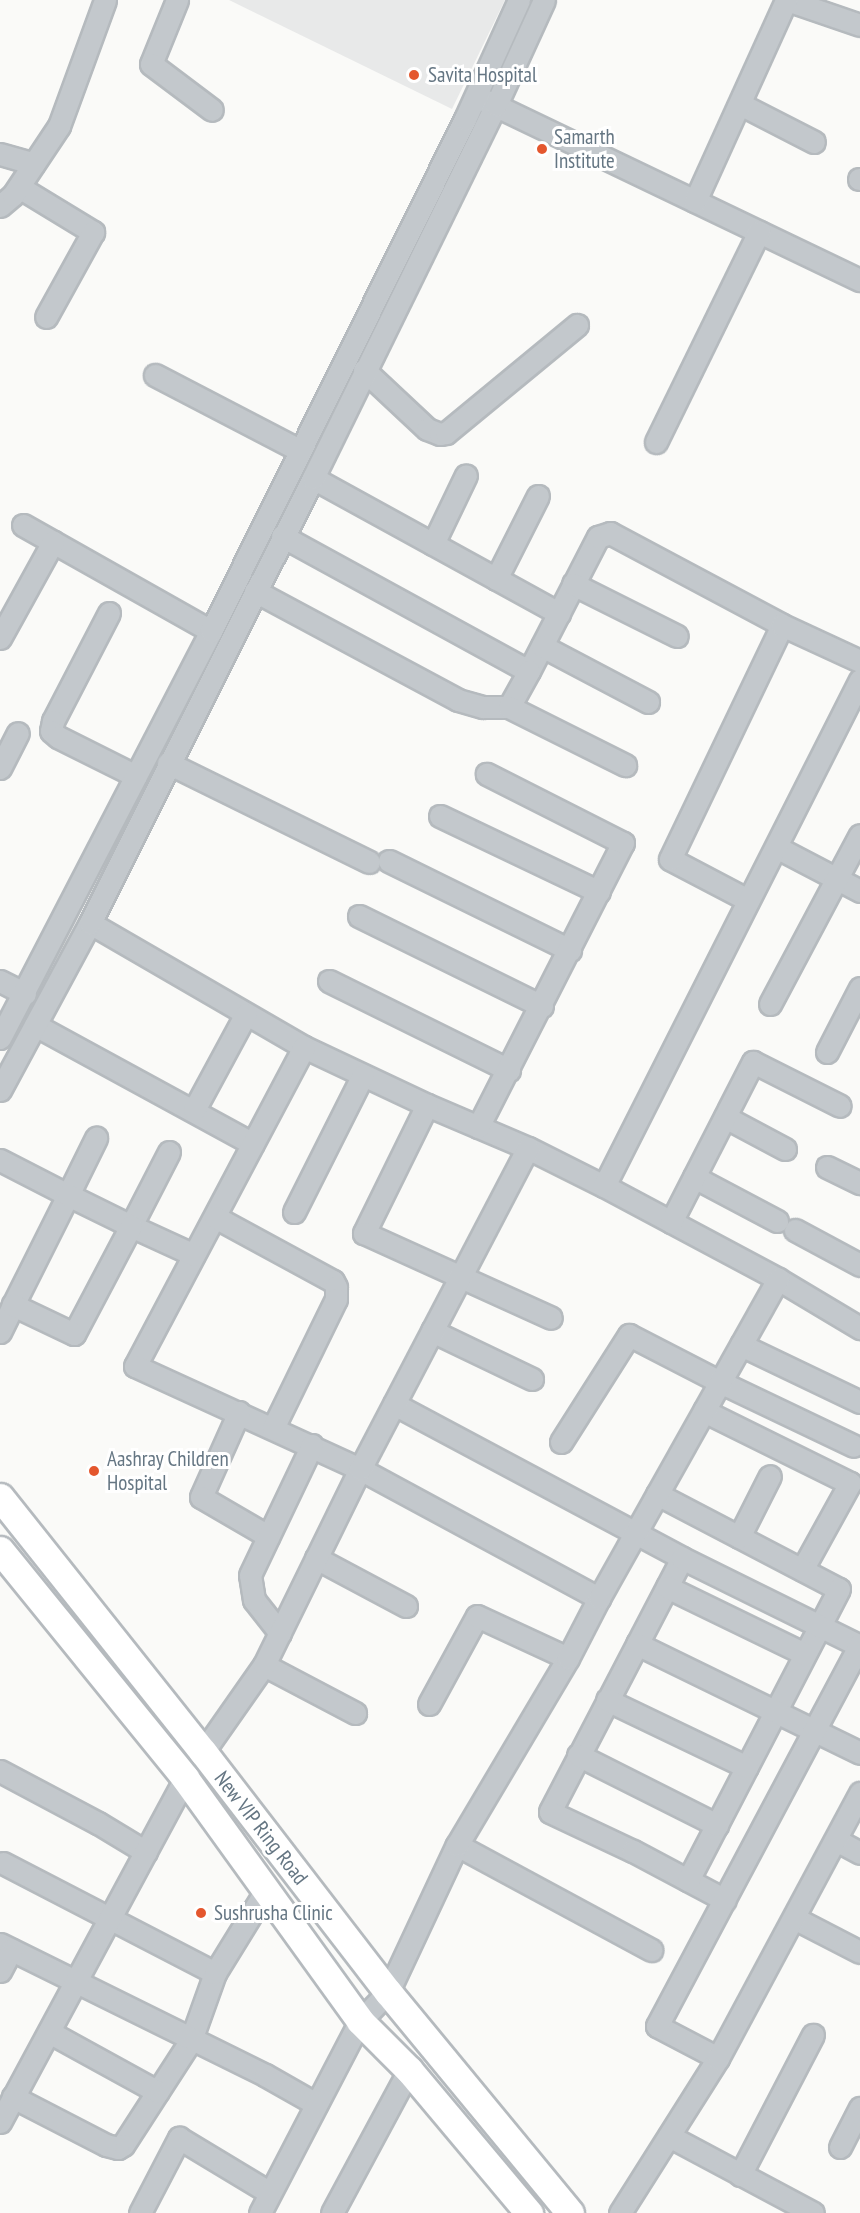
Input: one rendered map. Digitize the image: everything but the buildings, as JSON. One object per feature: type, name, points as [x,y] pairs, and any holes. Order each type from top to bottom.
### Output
[{"type":"main road","name":"New VIP Ring Road","points":[[0,1497],[203,1752],[388,1992],[570,2213]]},
{"type":"main road","name":"New VIP Ring Road","points":[[0,1550],[185,1778],[360,2021],[409,2070],[529,2213]]},
{"type":"street","points":[[0,206],[19,187],[59,126],[105,0]]},
{"type":"street","points":[[177,0],[151,64],[212,110]]},
{"type":"street","points":[[0,1038],[25,994],[210,631],[476,96],[519,0]]},
{"type":"street","points":[[0,1090],[90,923],[168,763],[313,478],[496,105],[544,0]]},
{"type":"street","points":[[695,201],[787,0],[860,25]]},
{"type":"street","points":[[476,96],[860,280]]},
{"type":"street","points":[[740,104],[814,142]]},
{"type":"street","points":[[0,154],[34,164]]},
{"type":"street","points":[[19,187],[93,232],[46,317]]},
{"type":"street","points":[[656,442],[759,232]]},
{"type":"street","points":[[364,370],[427,429],[440,434],[446,433],[577,325]]},
{"type":"street","points":[[155,375],[298,450]]},
{"type":"street","points":[[433,544],[466,475]]},
{"type":"street","points":[[313,478],[559,613]]},
{"type":"street","points":[[496,579],[537,496]]},
{"type":"street","points":[[23,525],[210,631]]},
{"type":"street","points":[[509,707],[598,537],[610,533],[782,625],[858,654]]},
{"type":"street","points":[[282,536],[529,671]]},
{"type":"street","points":[[0,638],[53,542]]},
{"type":"street","points":[[573,584],[677,636]]},
{"type":"street","points":[[255,591],[458,700],[483,707],[509,707],[625,765]]},
{"type":"street","points":[[109,613],[53,721],[51,731],[58,737],[136,776]]},
{"type":"street","points":[[748,900],[670,859],[782,625]]},
{"type":"street","points":[[542,646],[648,702]]},
{"type":"street","points":[[604,1186],[860,680]]},
{"type":"street","points":[[0,768],[18,733]]},
{"type":"street","points":[[168,763],[570,951]]},
{"type":"street","points":[[478,1127],[542,1006],[623,843],[487,774]]},
{"type":"street","points":[[440,816],[599,892]]},
{"type":"street","points":[[770,1004],[860,835]]},
{"type":"street","points":[[776,847],[860,891]]},
{"type":"street","points":[[359,916],[542,1006]]},
{"type":"street","points":[[90,923],[304,1047],[427,1105],[528,1148],[604,1186],[778,1279],[860,1328]]},
{"type":"street","points":[[0,981],[25,994]]},
{"type":"street","points":[[329,981],[509,1070]]},
{"type":"street","points":[[827,1052],[860,988]]},
{"type":"street","points":[[194,1110],[246,1014]]},
{"type":"street","points":[[35,1025],[253,1144]]},
{"type":"street","points":[[304,1047],[135,1366],[312,1445],[599,1598]]},
{"type":"street","points":[[671,1222],[753,1062],[840,1106]]},
{"type":"street","points":[[294,1212],[363,1075]]},
{"type":"street","points":[[427,1105],[364,1233],[550,1318]]},
{"type":"street","points":[[725,1117],[785,1149]]},
{"type":"street","points":[[0,1332],[96,1138]]},
{"type":"street","points":[[203,1752],[264,1665],[360,1469],[528,1148]]},
{"type":"street","points":[[13,1305],[74,1334],[169,1152]]},
{"type":"street","points":[[0,1160],[194,1255]]},
{"type":"street","points":[[827,1167],[860,1183]]},
{"type":"street","points":[[694,1177],[860,1265]]},
{"type":"street","points":[[214,1217],[333,1281],[336,1287],[336,1299],[273,1428]]},
{"type":"street","points":[[260,2213],[360,2021],[388,1992],[457,1845],[568,1658],[635,1533],[778,1279]]},
{"type":"street","points":[[432,1330],[532,1379]]},
{"type":"street","points":[[561,1442],[629,1335],[720,1383],[854,1446]]},
{"type":"street","points":[[741,1345],[860,1401]]},
{"type":"street","points":[[394,1404],[682,1558],[860,1646],[657,2026],[718,2058]]},
{"type":"street","points":[[704,1411],[850,1483],[802,1570]]},
{"type":"street","points":[[239,1412],[201,1497],[268,1536]]},
{"type":"street","points":[[280,1633],[254,1600],[250,1575],[312,1445]]},
{"type":"street","points":[[739,1537],[770,1476]]},
{"type":"street","points":[[657,1494],[838,1589],[688,1880]]},
{"type":"street","points":[[316,1558],[406,1606]]},
{"type":"street","points":[[682,1558],[550,1812],[725,1900]]},
{"type":"street","points":[[667,1587],[805,1654]]},
{"type":"street","points":[[429,1704],[477,1616],[568,1658]]},
{"type":"street","points":[[637,1644],[860,1753]]},
{"type":"street","points":[[264,1665],[355,1713]]},
{"type":"street","points":[[607,1700],[747,1767]]},
{"type":"street","points":[[578,1755],[717,1825]]},
{"type":"street","points":[[0,1771],[98,1823],[146,1852]]},
{"type":"street","points":[[0,2122],[185,1778]]},
{"type":"street","points":[[620,2213],[718,2058],[860,1793]]},
{"type":"street","points":[[836,1840],[860,1853]]},
{"type":"street","points":[[457,1845],[651,1950]]},
{"type":"street","points":[[3,1863],[214,1973]]},
{"type":"street","points":[[13,2097],[106,2145],[118,2148],[127,2142],[191,2040],[214,1973],[266,1890]]},
{"type":"street","points":[[794,1918],[860,1952]]},
{"type":"street","points":[[0,1971],[6,1947],[265,2075],[316,2104]]},
{"type":"street","points":[[49,2032],[158,2092]]},
{"type":"street","points":[[740,2175],[813,2035]]},
{"type":"street","points":[[338,2211],[409,2070]]},
{"type":"street","points":[[840,2147],[860,2108]]},
{"type":"street","points":[[669,2136],[740,2175],[783,2206],[813,2213]]},
{"type":"street","points":[[140,2213],[178,2138],[270,2193]]},
{"type":"shaded area","points":[[229,0],[505,0],[452,109]]},
{"type":"place","name":"Savita Hospital","points":[[414,75]]},
{"type":"place","name":"Samarth Institute","points":[[542,149]]},
{"type":"place","name":"Aashray Children Hospital","points":[[94,1471]]},
{"type":"place","name":"Sushrusha Clinic","points":[[201,1913]]}]
